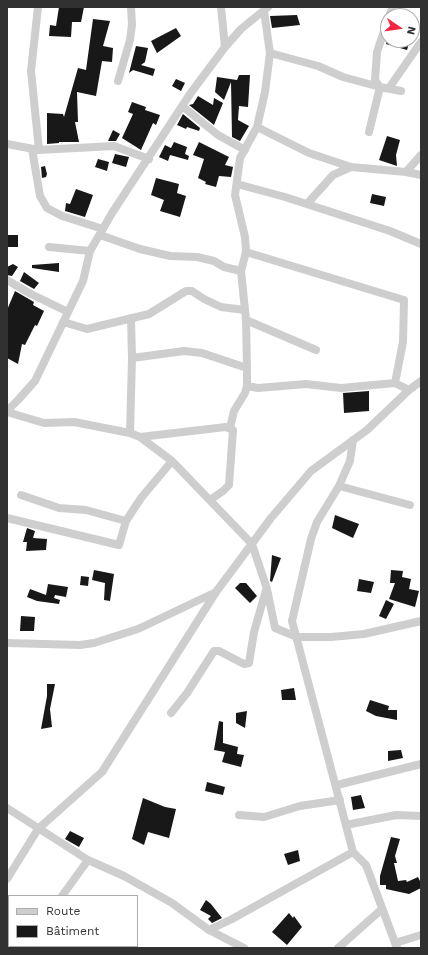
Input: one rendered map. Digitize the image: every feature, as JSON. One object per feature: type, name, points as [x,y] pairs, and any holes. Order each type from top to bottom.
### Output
[{"type":"street","points":[[38,7],[31,72],[40,196],[46,208],[140,249],[170,256],[197,257],[214,261],[224,267],[241,271]]},
{"type":"street","points":[[118,81],[130,40],[132,25],[131,7]]},
{"type":"street","points":[[221,7],[225,47]]},
{"type":"street","points":[[266,9],[241,29],[225,47],[182,106],[90,251],[83,281],[35,381],[7,412],[44,424],[74,422],[130,433],[140,437],[172,461],[252,544],[267,589],[275,628],[297,637],[349,636],[421,621]]},
{"type":"street","points":[[210,500],[229,485],[233,430],[230,428],[234,411],[245,393],[247,386],[246,320],[241,271],[246,252],[246,237],[236,202],[240,158],[257,127],[265,92],[270,53],[266,9]]},
{"type":"street","points":[[389,88],[421,42]]},
{"type":"street","points":[[369,132],[380,87],[375,80],[377,52],[380,43]]},
{"type":"street","points":[[270,53],[318,66],[343,77],[401,91]]},
{"type":"street","points":[[182,106],[218,135],[245,150]]},
{"type":"street","points":[[257,127],[310,154],[351,167],[421,174]]},
{"type":"street","points":[[7,144],[36,150],[114,146],[149,159]]},
{"type":"street","points":[[406,172],[421,155]]},
{"type":"street","points":[[308,204],[334,175],[351,167]]},
{"type":"street","points":[[237,184],[308,204],[390,231],[421,244]]},
{"type":"street","points":[[50,248],[90,251]]},
{"type":"street","points":[[246,252],[404,300],[402,342],[395,383]]},
{"type":"street","points":[[7,280],[29,293],[68,312]]},
{"type":"street","points":[[63,322],[88,329],[149,314],[186,291],[192,291],[204,299],[221,307],[245,310]]},
{"type":"street","points":[[130,433],[132,358],[131,318]]},
{"type":"street","points":[[246,320],[316,350]]},
{"type":"street","points":[[132,358],[184,350],[202,353],[247,368]]},
{"type":"street","points":[[7,879],[38,829],[102,772],[216,592],[271,518],[311,471],[367,430],[409,390],[421,381]]},
{"type":"street","points":[[247,386],[258,388],[306,384],[341,388],[395,383],[409,390]]},
{"type":"street","points":[[140,437],[188,430],[230,428]]},
{"type":"street","points":[[353,440],[350,461],[339,486],[317,522],[311,539],[292,622],[337,785],[353,852],[366,865],[396,946],[421,935]]},
{"type":"street","points":[[7,518],[118,545],[126,521],[141,498],[172,461]]},
{"type":"street","points":[[339,486],[410,506]]},
{"type":"street","points":[[21,496],[59,508],[86,510],[126,521]]},
{"type":"street","points":[[171,713],[187,693],[214,651],[219,651],[244,664],[249,663],[254,632],[267,589]]},
{"type":"street","points":[[7,643],[80,645],[94,643],[138,629],[216,592]]},
{"type":"street","points":[[337,785],[421,764]]},
{"type":"street","points":[[239,815],[264,817],[300,806],[340,800]]},
{"type":"street","points":[[7,808],[88,860],[124,876],[172,903],[209,930],[244,948]]},
{"type":"street","points":[[346,825],[396,815],[421,816]]},
{"type":"street","points":[[209,930],[232,919],[353,852]]},
{"type":"street","points":[[63,895],[88,860]]},
{"type":"street","points":[[338,948],[382,909]]},
{"type":"building","points":[[59,7],[84,7],[81,22],[72,22],[71,37],[49,36],[50,25],[56,26]]},
{"type":"building","points":[[297,15],[300,25],[272,28],[270,16]]},
{"type":"building","points":[[93,19],[110,21],[103,46],[113,48],[112,62],[102,61],[96,96],[77,92],[78,122],[75,122],[79,142],[59,142],[47,144],[47,113],[63,114],[64,117],[78,68],[86,70]]},
{"type":"building","points":[[176,28],[181,36],[157,53],[151,41]]},
{"type":"building","points":[[136,46],[148,48],[145,62],[141,65],[155,69],[153,76],[133,70],[129,73]]},
{"type":"building","points":[[239,75],[250,75],[248,107],[239,106],[238,120],[249,126],[240,141],[232,137],[231,82],[224,100],[215,92],[217,77],[237,80]]},
{"type":"building","points":[[176,79],[185,83],[181,91],[172,86]]},
{"type":"building","points":[[198,96],[213,105],[214,98],[223,103],[214,125],[189,105],[193,104]]},
{"type":"building","points":[[132,102],[146,107],[145,110],[160,115],[156,125],[153,123],[141,150],[122,138],[133,114],[128,112]]},
{"type":"building","points":[[183,114],[200,128],[199,131],[187,127],[186,129],[177,125]]},
{"type":"building","points":[[113,130],[120,134],[116,141],[108,141]]},
{"type":"building","points":[[387,136],[400,140],[396,155],[397,166],[379,160]]},
{"type":"building","points":[[174,142],[187,147],[185,154],[189,156],[188,160],[170,155],[168,161],[159,157],[165,145],[171,148]]},
{"type":"building","points":[[199,142],[229,157],[225,165],[233,167],[231,177],[219,176],[216,187],[205,184],[206,182],[198,178],[204,159],[193,155]]},
{"type":"building","points":[[115,154],[129,157],[126,167],[112,163]]},
{"type":"building","points":[[98,159],[109,162],[107,171],[95,167]]},
{"type":"building","points":[[45,166],[47,174],[46,177],[42,178],[41,167]]},
{"type":"building","points":[[156,178],[179,184],[177,193],[186,196],[180,217],[160,211],[164,200],[151,195]]},
{"type":"building","points":[[76,189],[93,195],[85,217],[65,211],[66,203],[70,204]]},
{"type":"building","points":[[372,194],[386,197],[384,206],[370,203]]},
{"type":"building","points":[[7,235],[18,235],[18,247],[7,247]]},
{"type":"building","points":[[59,263],[59,272],[32,268],[32,265]]},
{"type":"building","points":[[13,264],[18,267],[12,276],[7,275],[7,267]]},
{"type":"building","points":[[24,272],[39,283],[34,289],[20,281]]},
{"type":"building","points":[[15,291],[34,302],[33,305],[44,311],[37,326],[35,325],[25,345],[22,344],[18,364],[7,358],[7,310]]},
{"type":"building","points":[[369,391],[369,411],[344,413],[343,393]]},
{"type":"building","points":[[335,515],[359,524],[353,538],[332,528]]},
{"type":"building","points":[[27,528],[35,531],[33,538],[47,539],[46,550],[26,551],[27,542],[23,542]]},
{"type":"building","points":[[272,555],[281,558],[272,582],[270,581]]},
{"type":"building","points":[[94,570],[114,574],[110,601],[104,600],[105,583],[92,580]]},
{"type":"building","points":[[391,570],[403,571],[402,577],[411,579],[409,589],[419,591],[415,607],[389,599],[395,583],[390,583]]},
{"type":"building","points":[[81,576],[89,577],[88,586],[80,585]]},
{"type":"building","points":[[359,579],[374,582],[371,593],[357,591]]},
{"type":"building","points":[[240,583],[246,583],[257,596],[250,603],[235,588]]},
{"type":"building","points":[[48,584],[68,587],[66,597],[55,595],[54,598],[60,600],[59,604],[37,601],[27,597],[30,589],[46,595]]},
{"type":"building","points":[[386,600],[394,604],[386,619],[379,616]]},
{"type":"building","points":[[21,616],[35,617],[34,631],[20,631]]},
{"type":"building","points":[[47,684],[55,684],[50,709],[52,727],[41,729],[47,696]]},
{"type":"building","points":[[294,688],[296,700],[282,700],[281,690]]},
{"type":"building","points":[[370,700],[389,706],[388,710],[397,710],[397,720],[376,716],[366,711]]},
{"type":"building","points":[[247,711],[245,728],[236,723],[236,713]]},
{"type":"building","points":[[219,721],[223,722],[223,743],[238,747],[237,754],[244,755],[241,767],[222,762],[225,752],[214,750]]},
{"type":"building","points":[[401,750],[403,758],[388,761],[388,751]]},
{"type":"building","points":[[207,782],[225,787],[223,795],[205,791]]},
{"type":"building","points":[[361,795],[365,808],[353,810],[351,797]]},
{"type":"building","points":[[143,798],[165,807],[176,809],[169,838],[148,832],[144,845],[132,839]]},
{"type":"building","points":[[70,831],[84,838],[79,847],[65,839]]},
{"type":"building","points":[[391,837],[400,839],[395,856],[397,863],[394,863],[398,881],[406,880],[407,882],[418,877],[421,883],[421,888],[409,894],[386,889],[386,885],[380,885],[380,876]]},
{"type":"building","points":[[298,850],[300,861],[288,865],[284,854]]},
{"type":"building","points":[[206,900],[222,918],[212,923],[208,919],[211,916],[200,910]]},
{"type":"building","points":[[289,913],[293,918],[294,916],[302,927],[287,945],[272,932]]}]
